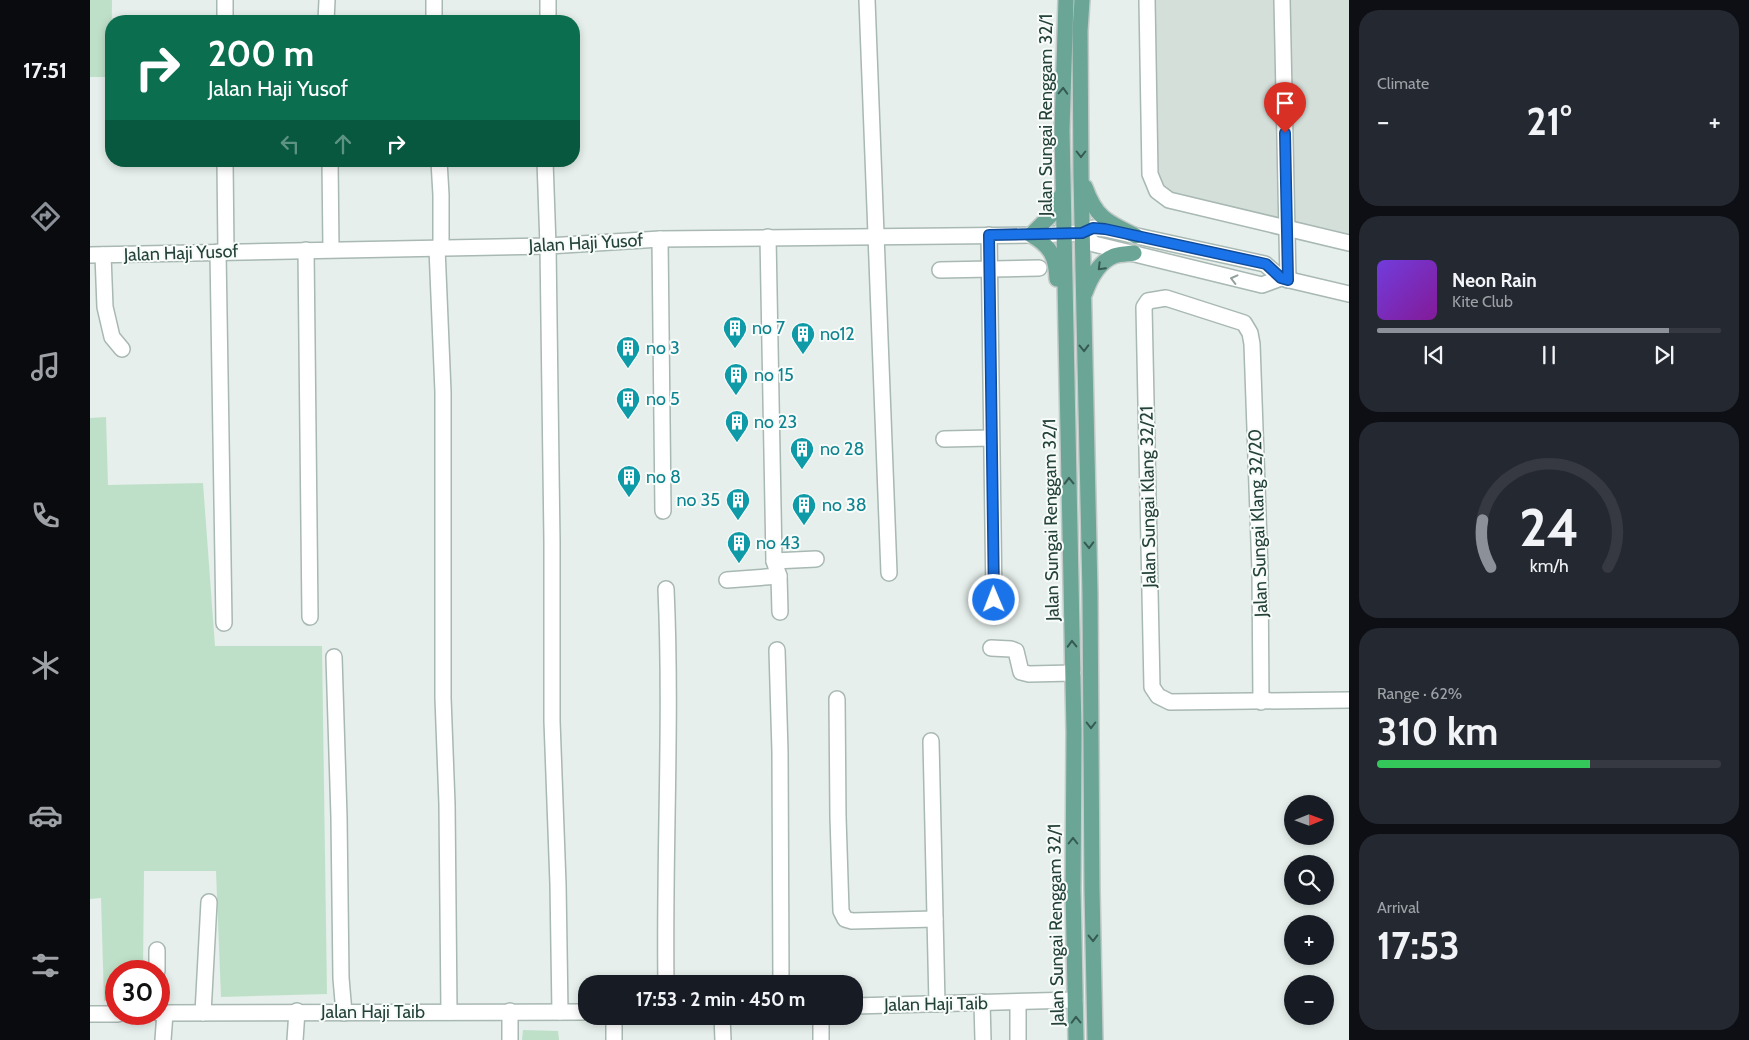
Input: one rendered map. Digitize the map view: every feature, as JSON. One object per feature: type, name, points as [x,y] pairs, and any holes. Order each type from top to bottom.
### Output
[{"type":"main road","name":"Jalan Sungai Renggam 32/1","points":[[1066,0],[1062,130],[1073,702],[1073,890],[1076,1040]]},
{"type":"main road","name":"Jalan Sungai Renggam 32/1","points":[[1082,0],[1080,31],[1081,176],[1096,1039]]},
{"type":"main road","points":[[1081,176],[1090,202],[1101,217],[1136,236]]},
{"type":"main road","points":[[1063,192],[1054,212],[1031,235],[1041,241],[1051,251],[1057,267],[1059,390],[1068,406]]},
{"type":"main road","points":[[1083,299],[1088,283],[1096,270],[1115,255],[1134,253]]},
{"type":"main road","points":[[1073,702],[1091,702]]},
{"type":"main road","points":[[1073,890],[1092,889]]},
{"type":"street","points":[[225,0],[225,15]]},
{"type":"street","points":[[326,15],[327,0]]},
{"type":"street","points":[[434,0],[434,15]]},
{"type":"street","points":[[538,0],[539,15]]},
{"type":"street","points":[[548,0],[548,15]]},
{"type":"street","points":[[867,0],[889,573]]},
{"type":"street","points":[[1147,0],[1150,174],[1156,191],[1169,200],[1349,243]]},
{"type":"street","points":[[1282,0],[1286,228],[1285,279]]},
{"type":"street","points":[[224,623],[222,252],[225,167]]},
{"type":"street","points":[[330,167],[331,249]]},
{"type":"street","points":[[439,167],[441,195],[439,248],[443,392],[443,698],[447,804],[449,1012]]},
{"type":"street","points":[[545,167],[552,542],[552,721],[558,884],[560,1012]]},
{"type":"street","points":[[1285,279],[1262,285],[1094,244],[1082,233],[1093,228],[1266,264],[1285,279],[1349,294]]},
{"type":"street","name":"Jalan Haji Yusof","points":[[96,255],[548,246],[660,239],[1082,233]]},
{"type":"street","points":[[989,235],[994,600]]},
{"type":"street","points":[[768,237],[776,568],[780,612]]},
{"type":"street","points":[[660,239],[663,511]]},
{"type":"street","points":[[306,250],[310,617]]},
{"type":"street","points":[[96,255],[112,337],[122,349]]},
{"type":"street","points":[[940,270],[1039,268]]},
{"type":"street","name":"Jalan Sungai Klang 32/21","points":[[1252,344],[1250,333],[1244,322],[1166,298],[1148,301],[1144,307],[1152,687],[1158,696],[1170,702],[1262,702]]},
{"type":"street","name":"Jalan Sungai Klang 32/20","points":[[1252,344],[1260,571],[1262,702]]},
{"type":"street","points":[[944,439],[991,438]]},
{"type":"street","points":[[727,580],[816,558]]},
{"type":"street","points":[[666,589],[669,779],[665,887],[666,975]]},
{"type":"street","points":[[991,648],[1016,651],[1022,672],[1029,674],[1072,673]]},
{"type":"street","points":[[777,650],[780,762],[781,975]]},
{"type":"street","points":[[334,657],[344,1012]]},
{"type":"street","points":[[837,699],[841,911],[845,919],[852,921],[935,919]]},
{"type":"street","points":[[1262,702],[1349,700]]},
{"type":"street","points":[[932,741],[937,1004]]},
{"type":"street","points":[[203,1013],[209,902]]},
{"type":"street","points":[[157,950],[157,960]]},
{"type":"street","name":"Jalan Haji Taib","points":[[863,1006],[1075,1000]]},
{"type":"street","points":[[982,1002],[983,1040]]},
{"type":"street","points":[[1018,1002],[1018,1040]]},
{"type":"street","points":[[296,1040],[297,1011]]},
{"type":"street","name":"Jalan Haji Taib","points":[[170,1013],[297,1011],[578,1012]]},
{"type":"street","points":[[510,1012],[510,1040]]},
{"type":"street","points":[[90,1014],[105,1014]]},
{"type":"street","points":[[162,1025],[163,1040]]},
{"type":"street","points":[[614,1025],[614,1040]]},
{"type":"street","points":[[722,1025],[723,1040]]},
{"type":"street","points":[[821,1025],[821,1040]]},
{"type":"shaded area","points":[[1151,0],[1349,0],[1349,238],[1173,197],[1161,189],[1154,171]]},
{"type":"green space","points":[[90,0],[112,0],[112,15],[105,15],[105,77],[90,77]]},
{"type":"green space","points":[[106,417],[108,485],[203,483],[215,646],[322,646],[327,994],[221,997],[216,871],[144,871],[143,960],[105,960],[104,1001],[101,898],[90,899],[90,418]]},
{"type":"green space","points":[[523,1030],[558,1031],[559,1040],[522,1040]]},
{"type":"place","name":"no 7","points":[[735,349]]},
{"type":"place","name":"no12","points":[[803,355]]},
{"type":"place","name":"no 3","points":[[628,369]]},
{"type":"place","name":"no 15","points":[[736,396]]},
{"type":"place","name":"no 5","points":[[628,420]]},
{"type":"place","name":"no 23","points":[[737,443]]},
{"type":"place","name":"no 28","points":[[802,470]]},
{"type":"place","name":"no 8","points":[[629,498]]},
{"type":"place","name":"no 35","points":[[738,521]]},
{"type":"place","name":"no 38","points":[[804,526]]},
{"type":"place","name":"no 43","points":[[739,564]]},
{"type":"route","points":[[994,600],[989,235],[1082,233],[1093,228],[1105,229],[1266,264],[1281,278],[1288,280],[1285,133]]}]
